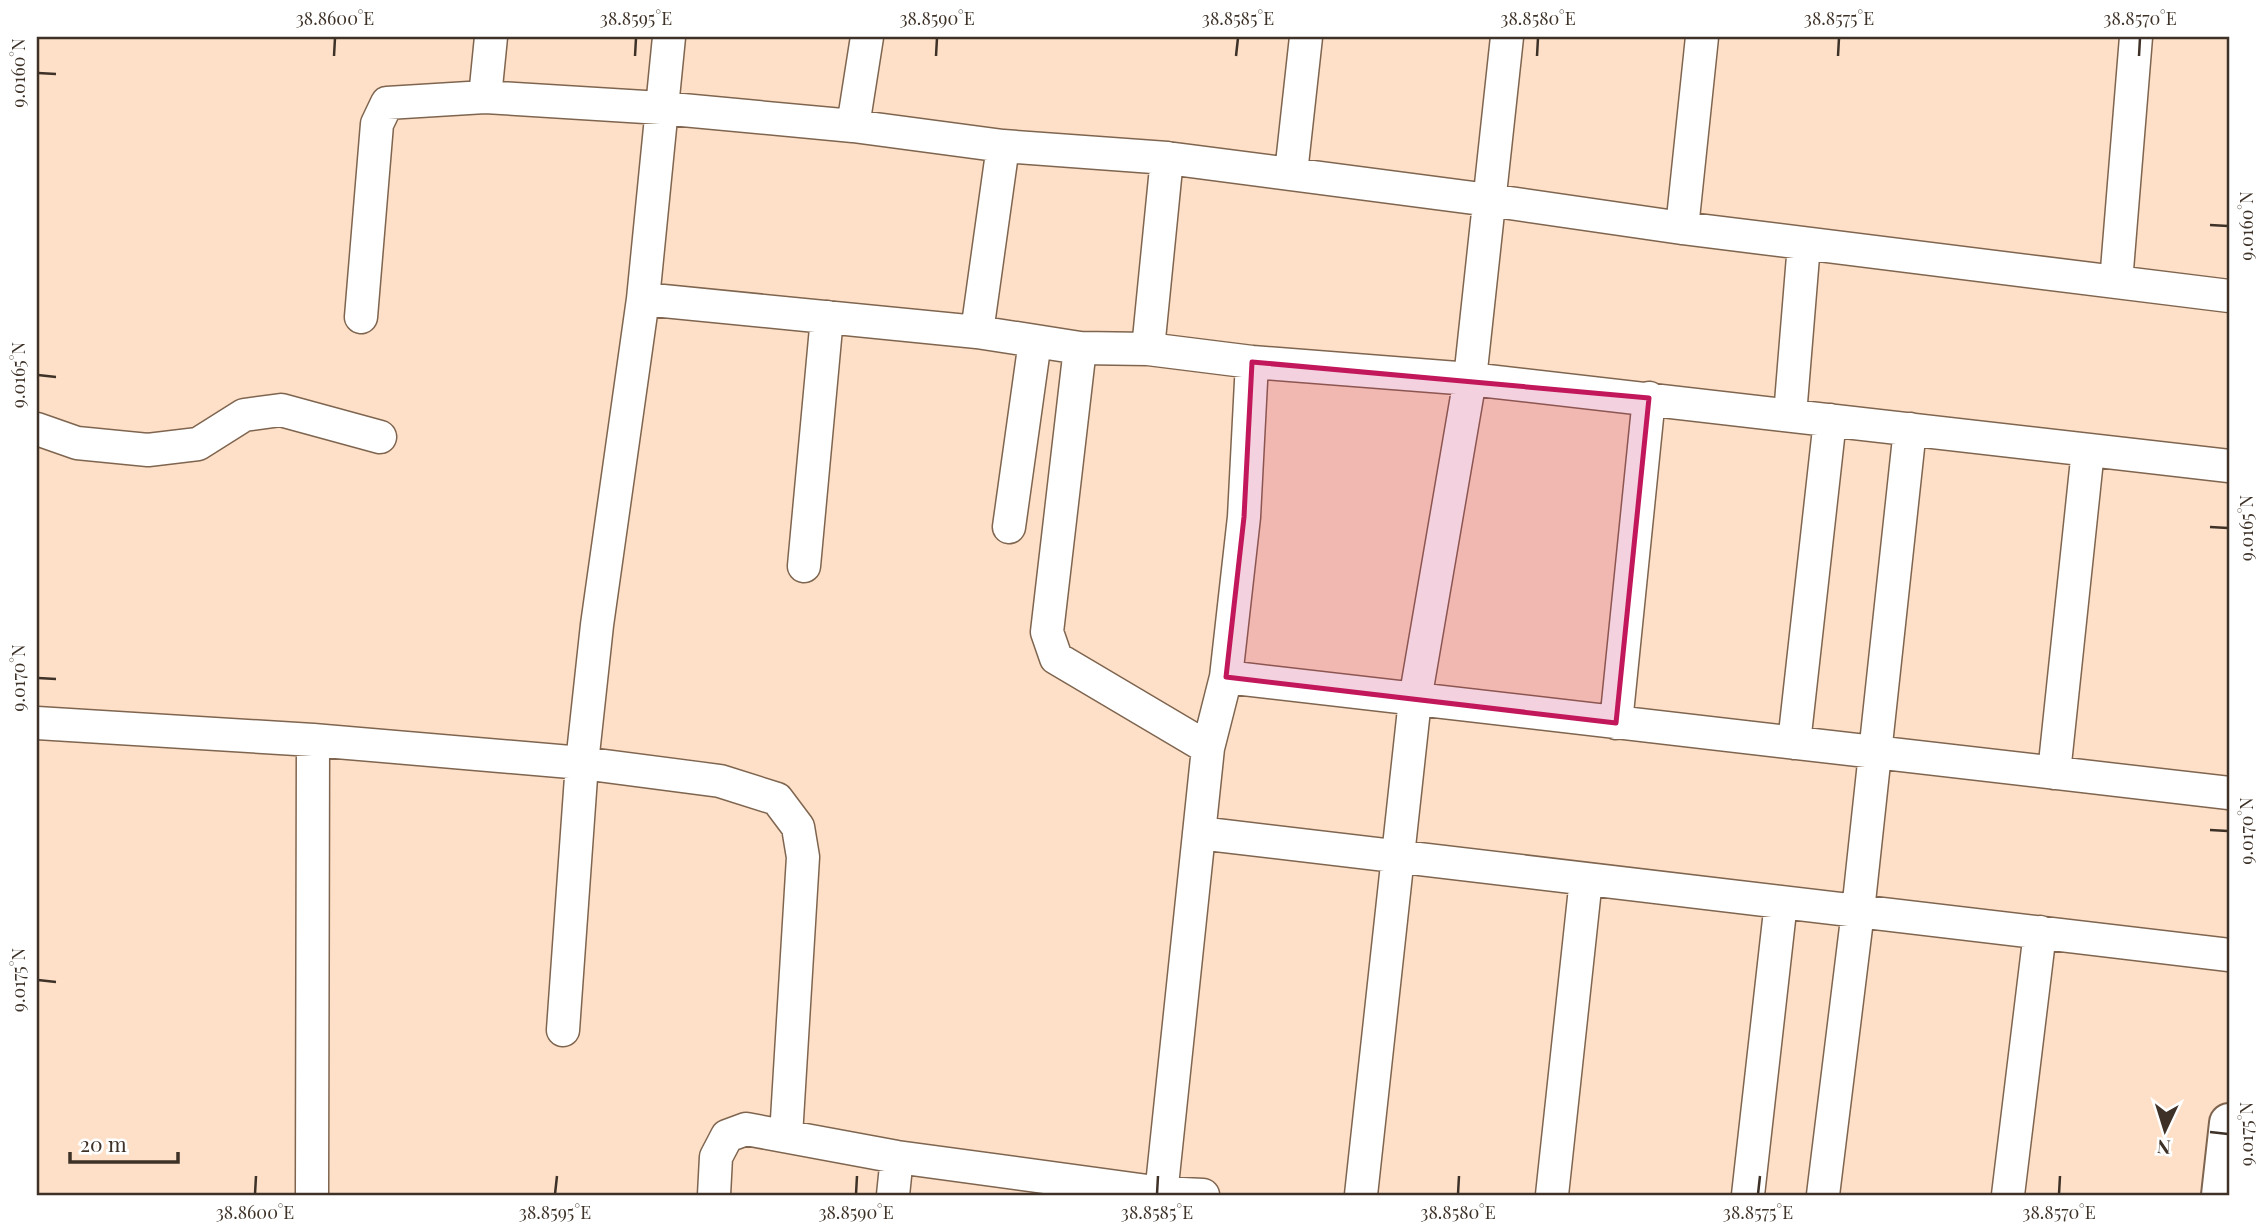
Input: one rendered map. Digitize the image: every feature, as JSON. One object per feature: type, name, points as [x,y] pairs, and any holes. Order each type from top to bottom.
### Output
[{"type":"main road","points":[[2221,1195],[2229,1123]]},
{"type":"street","points":[[485,97],[491,37]]},
{"type":"street","points":[[563,1030],[582,763],[597,625],[643,299],[669,37]]},
{"type":"street","points":[[853,126],[867,37]]},
{"type":"street","points":[[1292,173],[1306,37]]},
{"type":"street","points":[[1361,1195],[1415,700],[1470,379],[1507,37]]},
{"type":"street","points":[[1682,228],[1702,37]]},
{"type":"street","points":[[2116,282],[2136,37]]},
{"type":"street","points":[[361,317],[377,124],[387,103],[485,97],[661,108],[853,126],[1003,146],[1167,158],[1804,244],[2229,296]]},
{"type":"street","points":[[977,332],[1003,146]]},
{"type":"street","points":[[1148,349],[1167,158]]},
{"type":"street","points":[[1790,415],[1804,244]]},
{"type":"street","points":[[643,299],[977,332],[1080,348],[1148,349],[1252,362],[1470,379],[2229,466]]},
{"type":"street","points":[[804,566],[827,317]]},
{"type":"street","points":[[1009,527],[1035,341]]},
{"type":"street","points":[[1080,348],[1047,632],[1056,658],[1208,748]]},
{"type":"street","points":[[1162,1194],[1208,748],[1226,677],[1244,517],[1252,362]]},
{"type":"street","points":[[1616,723],[1649,398]]},
{"type":"street","points":[[37,429],[77,443],[148,450],[198,444],[244,415],[281,410],[380,437]]},
{"type":"street","points":[[1794,743],[1830,420]]},
{"type":"street","points":[[1822,1195],[1858,911],[1910,429]]},
{"type":"street","points":[[2054,773],[2088,450]]},
{"type":"street","points":[[1226,677],[2229,793]]},
{"type":"street","points":[[37,723],[313,740],[582,763],[720,781],[777,799],[798,827],[803,857],[786,1136]]},
{"type":"street","points":[[312,1195],[313,740]]},
{"type":"street","points":[[1199,833],[2229,955]]},
{"type":"street","points":[[1552,1195],[1586,879]]},
{"type":"street","points":[[1748,1195],[1781,902]]},
{"type":"street","points":[[2008,1195],[2040,932]]},
{"type":"street","points":[[714,1195],[716,1157],[727,1136],[746,1129],[897,1157],[1162,1194],[1203,1195]]},
{"type":"street","points":[[893,1195],[897,1157]]},
{"type":"highlighted area","points":[[1252,362],[1649,398],[1616,723],[1226,677],[1244,517]]}]
